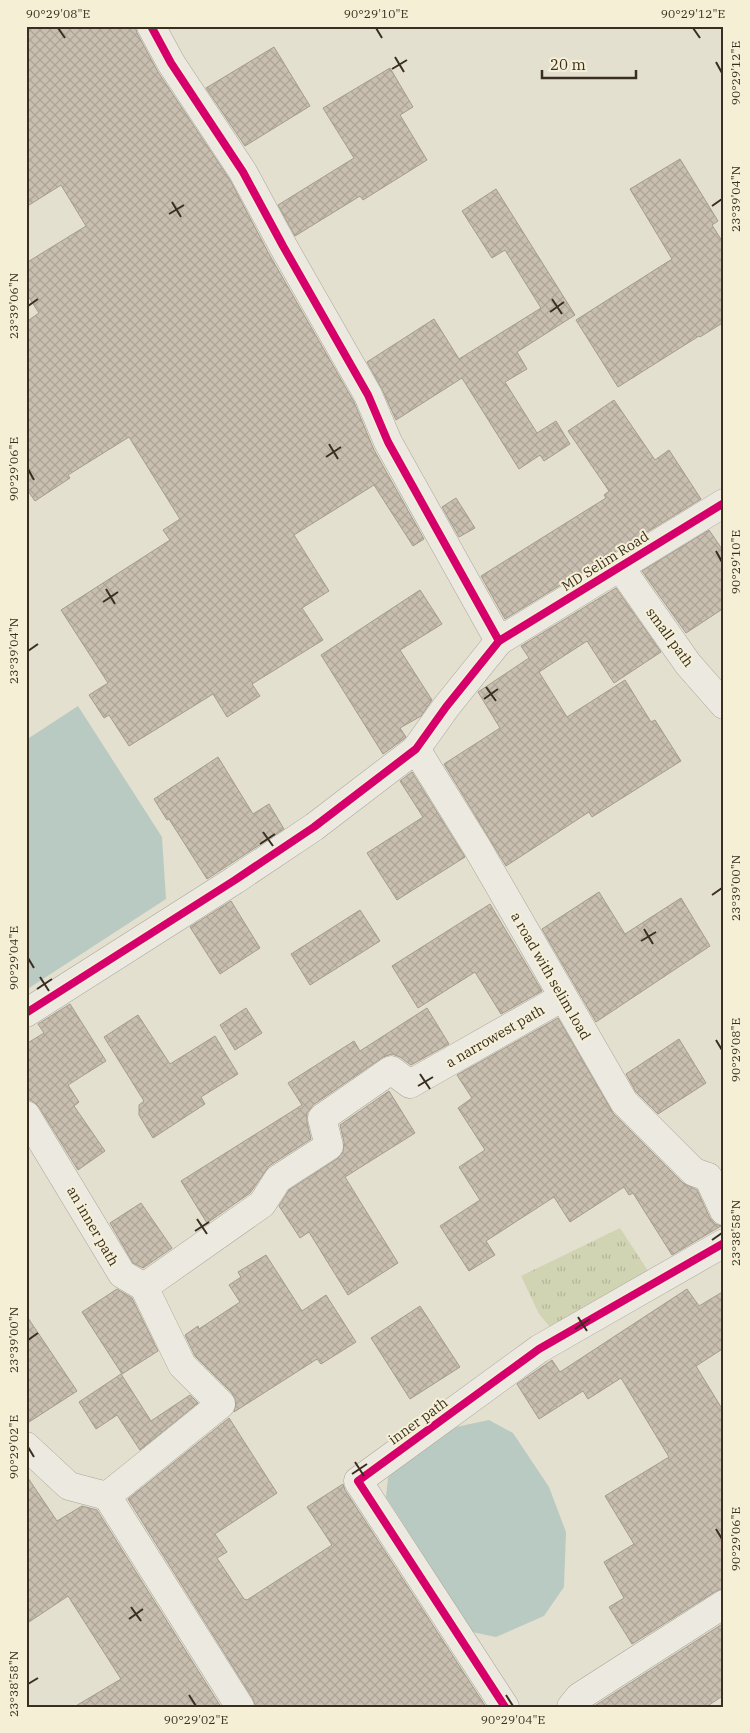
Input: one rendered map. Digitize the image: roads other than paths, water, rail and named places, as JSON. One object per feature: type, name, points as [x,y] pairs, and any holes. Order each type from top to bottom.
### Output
[{"type":"street","points":[[151,26],[171,63],[243,172],[368,395],[388,442],[499,641]]},
{"type":"street","name":"MD Selim Road","points":[[26,1013],[226,886],[314,826],[416,749],[446,707],[499,641],[724,503]]},
{"type":"street","name":"small path","points":[[620,567],[688,664],[724,705]]},
{"type":"street","name":"a road with selim load","points":[[416,749],[478,849],[624,1102],[694,1172],[716,1171]]},
{"type":"street","name":"a narrowest path","points":[[144,1287],[262,1204],[278,1179],[329,1146],[322,1118],[375,1081],[391,1070],[410,1084],[563,997]]},
{"type":"street","name":"an inner path","points":[[26,1115],[122,1274],[144,1287]]},
{"type":"street","points":[[716,1171],[724,1211]]},
{"type":"street","name":"inner path","points":[[505,1707],[358,1481],[539,1349],[724,1243]]},
{"type":"street","points":[[107,1496],[221,1404],[182,1365],[144,1287]]},
{"type":"street","points":[[26,1446],[69,1486],[107,1496],[240,1707]]},
{"type":"street","points":[[571,1707],[579,1697],[724,1604]]}]
